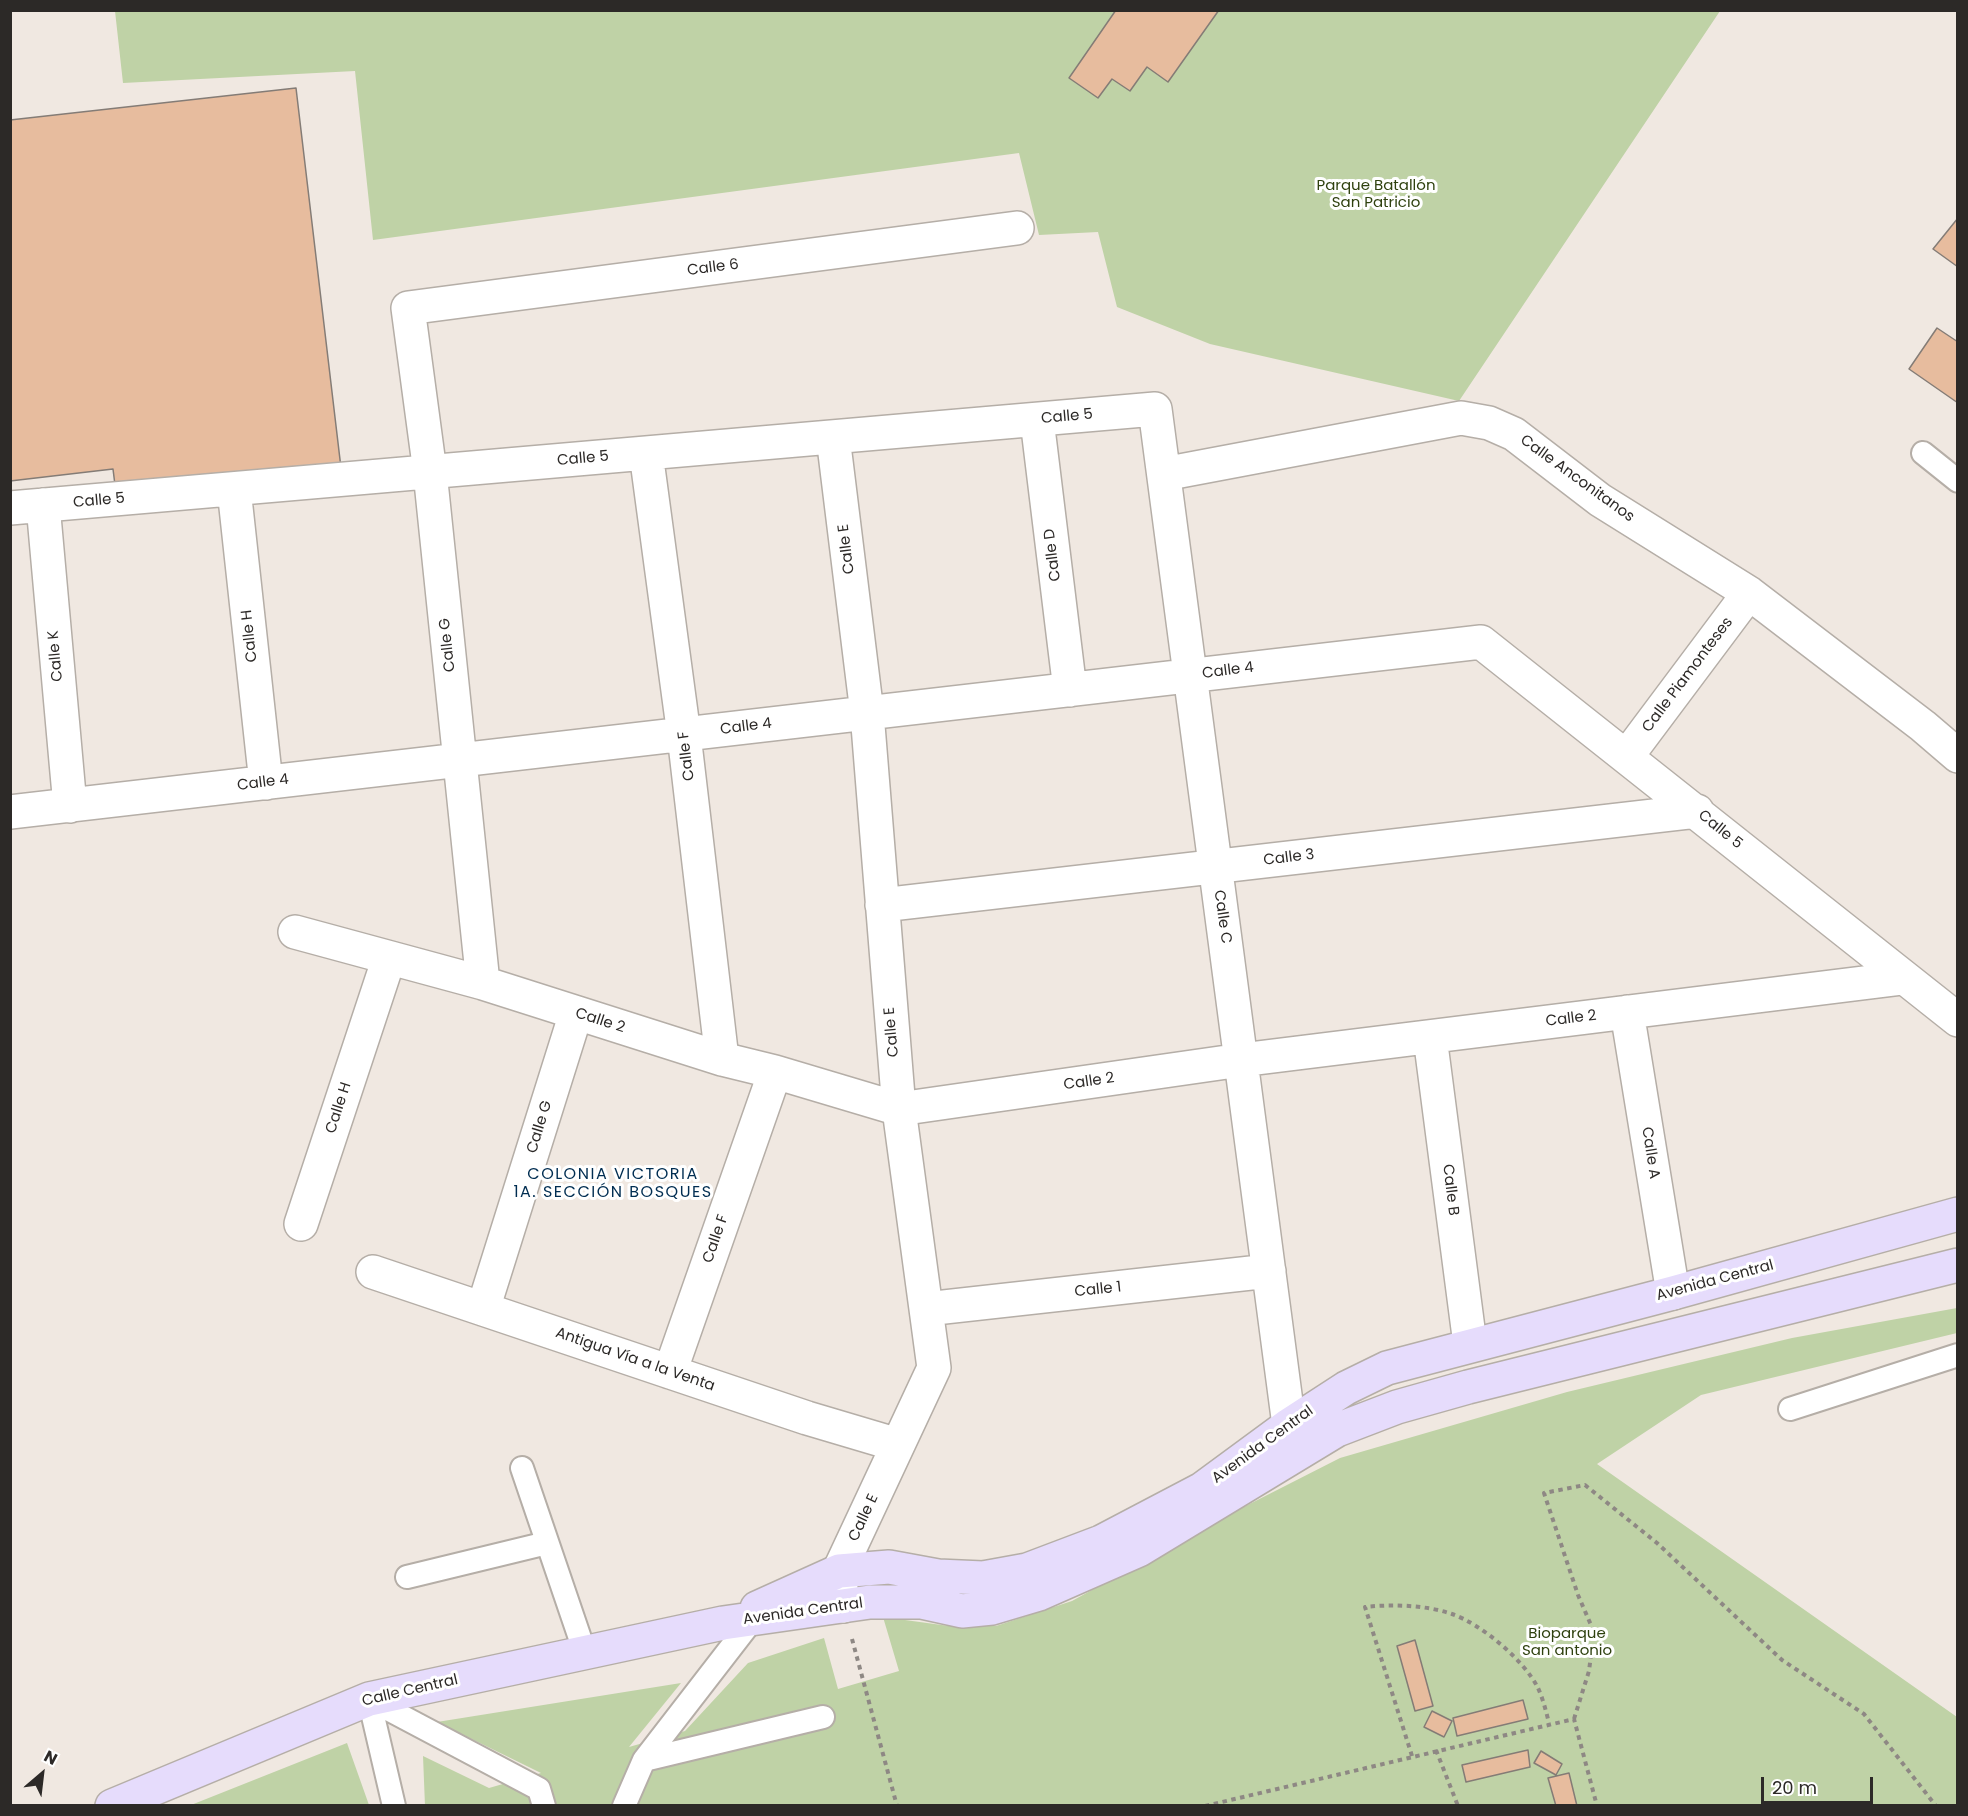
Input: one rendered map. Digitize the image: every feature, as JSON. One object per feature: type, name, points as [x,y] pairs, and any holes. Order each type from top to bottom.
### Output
[{"type":"street","name":"Calle 6","points":[[408,308],[1017,228]]},
{"type":"street","name":"Calle G","points":[[408,308],[430,472],[483,983]]},
{"type":"street","name":"Calle 5","points":[[10,508],[1155,409]]},
{"type":"street","name":"Calle C","points":[[1155,409],[1289,1425]]},
{"type":"street","name":"Calle Anconitanos","points":[[1164,474],[1461,418],[1489,423],[1514,434],[1600,500],[1749,593],[1923,726],[1958,756]]},
{"type":"street","name":"Calle D","points":[[1037,420],[1070,690]]},
{"type":"street","name":"Calle E","points":[[833,437],[867,713],[899,1109],[934,1368],[839,1571]]},
{"type":"street","name":"Calle F","points":[[646,453],[684,735],[722,1059]]},
{"type":"street","name":"Calle H","points":[[234,489],[266,783]]},
{"type":"street","name":"Calle K","points":[[43,506],[70,806]]},
{"type":"street","name":"Calle Piamonteses","points":[[1627,756],[1749,593]]},
{"type":"street","name":"Calle 5","points":[[1481,642],[1958,1020]]},
{"type":"street","name":"Calle 4","points":[[10,812],[1481,642]]},
{"type":"street","name":"Calle 3","points":[[882,905],[1697,811]]},
{"type":"street","name":"Calle 2","points":[[295,932],[483,983],[722,1059],[775,1072],[899,1109],[1241,1060],[1903,978]]},
{"type":"street","name":"Calle H","points":[[301,1224],[389,958]]},
{"type":"street","name":"Calle A","points":[[1627,1012],[1673,1293]]},
{"type":"street","name":"Calle G","points":[[483,1309],[576,1013]]},
{"type":"street","name":"Calle B","points":[[1430,1037],[1470,1344]]},
{"type":"street","name":"Calle F","points":[[670,1372],[775,1072]]},
{"type":"street","name":"Avenida Central","points":[[742,1618],[839,1571],[889,1567],[938,1576],[983,1578],[1027,1570],[1101,1542],[1202,1489],[1289,1425],[1346,1388],[1387,1368],[1470,1344],[1673,1293],[1958,1214]]},
{"type":"street","name":"Avenida Central","points":[[742,1618],[870,1602],[921,1602],[962,1611],[992,1608],[1039,1594],[1139,1550],[1337,1430],[1397,1407],[1468,1387],[1958,1265]]},
{"type":"street","name":"Calle 1","points":[[926,1309],[1269,1271]]},
{"type":"street","name":"Antigua Vía a la Venta","points":[[373,1272],[670,1372],[898,1445]]},
{"type":"street","points":[[839,1571],[843,1606]]},
{"type":"street","name":"Calle Central","points":[[112,1806],[369,1699],[742,1618]]},
{"type":"lane","points":[[1923,453],[1958,481]]},
{"type":"lane","points":[[1790,1409],[1958,1355]]},
{"type":"lane","points":[[522,1468],[585,1653]]},
{"type":"lane","points":[[407,1577],[547,1543]]},
{"type":"lane","points":[[624,1806],[644,1760],[742,1618]]},
{"type":"lane","points":[[369,1699],[394,1806]]},
{"type":"lane","points":[[369,1699],[539,1789],[544,1806]]},
{"type":"lane","points":[[644,1760],[823,1717]]},
{"type":"path","points":[[1597,1806],[1574,1719],[1589,1671],[1594,1632],[1578,1595],[1544,1493],[1585,1485],[1657,1544],[1782,1660],[1864,1714],[1936,1806]]},
{"type":"path","points":[[1412,1756],[1365,1607],[1387,1605],[1435,1610],[1452,1614],[1479,1628],[1501,1645],[1537,1686],[1549,1723]]},
{"type":"path","points":[[843,1606],[897,1806]]},
{"type":"path","points":[[1208,1805],[1549,1723],[1574,1719]]},
{"type":"path","points":[[1436,1750],[1458,1806]]},
{"type":"green space","name":"Parque Batallón San Patricio","points":[[115,11],[1720,11],[1459,401],[1210,344],[1117,307],[1098,232],[1039,235],[1019,153],[373,240],[355,71],[123,83]]},
{"type":"green space","name":"Bioparque San antonio","points":[[1957,1308],[1957,1333],[1701,1395],[1597,1464],[1957,1717],[1957,1805],[425,1806],[423,1756],[489,1788],[541,1773],[437,1722],[681,1683],[629,1747],[685,1731],[748,1663],[824,1638],[838,1689],[899,1671],[883,1617],[949,1626],[996,1626],[1072,1601],[1226,1516],[1340,1458],[1567,1392],[1792,1338]]},
{"type":"green space","points":[[347,1743],[369,1805],[191,1805]]},
{"type":"building","points":[[1116,10],[1219,10],[1168,82],[1147,67],[1130,91],[1112,79],[1098,98],[1069,78]]},
{"type":"building","points":[[296,88],[341,468],[116,493],[113,469],[10,481],[10,120]]},
{"type":"building","points":[[1958,218],[1958,267],[1933,249]]},
{"type":"building","points":[[1937,328],[1958,342],[1958,403],[1909,369]]},
{"type":"building","points":[[1415,1640],[1433,1706],[1415,1711],[1397,1646]]},
{"type":"building","points":[[1523,1700],[1528,1719],[1457,1736],[1453,1718]]},
{"type":"building","points":[[1432,1711],[1452,1721],[1444,1737],[1424,1727]]},
{"type":"building","points":[[1528,1750],[1530,1767],[1466,1782],[1462,1765]]},
{"type":"building","points":[[1541,1751],[1562,1764],[1556,1775],[1534,1763]]},
{"type":"building","points":[[1569,1773],[1577,1806],[1556,1806],[1548,1778]]},
{"type":"district","name":"COLONIA VICTORIA 1A. SECCIÓN BOSQUES","points":[[613,1184]]}]
